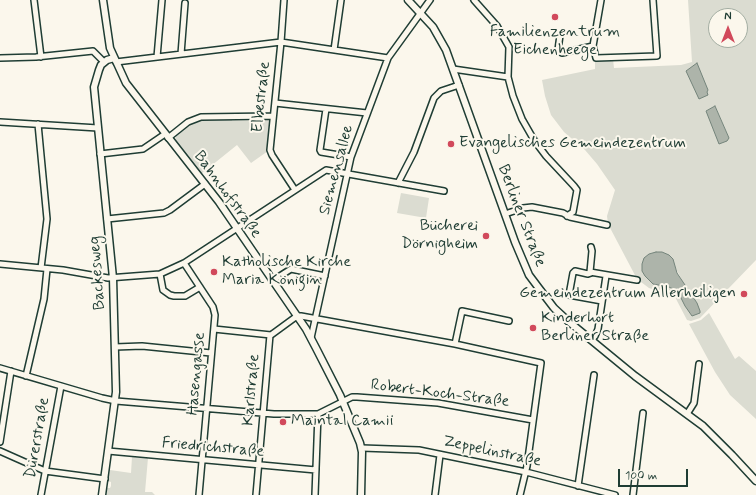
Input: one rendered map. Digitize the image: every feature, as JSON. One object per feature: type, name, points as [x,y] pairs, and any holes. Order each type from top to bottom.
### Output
[{"type":"street","points":[[34,0],[41,57]]},
{"type":"street","name":"Bahnhofstraße","points":[[102,0],[109,43],[126,83],[205,184],[312,338],[343,402],[362,448],[361,495]]},
{"type":"street","points":[[157,57],[162,0]]},
{"type":"street","name":"Elbestraße","points":[[284,0],[270,152],[295,190]]},
{"type":"street","points":[[334,50],[341,0]]},
{"type":"street","name":"Berliner Straße","points":[[408,0],[433,27],[440,38],[459,85],[519,252],[535,283],[562,316],[687,414],[722,445],[756,480]]},
{"type":"street","name":"Siemensallee","points":[[312,338],[346,173],[351,157],[388,58],[430,0]]},
{"type":"street","points":[[474,0],[497,26],[509,47],[508,77],[517,108],[534,140],[554,166],[577,190],[573,212],[567,216]]},
{"type":"street","points":[[601,0],[593,46],[596,58],[657,56],[653,0]]},
{"type":"street","points":[[181,54],[185,4]]},
{"type":"street","points":[[560,34],[558,50],[562,53],[593,46]]},
{"type":"street","points":[[0,58],[41,57],[93,51],[104,62],[281,42],[388,58]]},
{"type":"street","name":"Backesweg","points":[[102,495],[116,401],[113,278],[94,87],[98,70],[104,62]]},
{"type":"street","points":[[453,69],[508,77]]},
{"type":"street","points":[[398,183],[414,152],[434,98],[441,91],[459,85]]},
{"type":"street","points":[[275,103],[367,113]]},
{"type":"street","points":[[326,109],[320,150],[321,152],[351,157]]},
{"type":"street","points":[[100,154],[143,150],[188,122],[202,117],[273,116]]},
{"type":"street","points":[[0,122],[98,128]]},
{"type":"street","points":[[26,376],[44,299],[47,219],[38,124]]},
{"type":"street","points":[[0,264],[74,272],[108,278],[160,274],[184,263],[323,171],[329,170],[444,191]]},
{"type":"street","points":[[107,219],[164,213],[205,184]]},
{"type":"street","points":[[505,214],[522,208],[532,207],[563,213],[567,216],[607,225]]},
{"type":"street","points":[[591,247],[592,251],[589,270],[591,273]]},
{"type":"street","name":"Hasengasse","points":[[184,263],[214,310],[214,329],[199,495]]},
{"type":"street","points":[[272,281],[291,269],[325,276]]},
{"type":"street","points":[[602,301],[569,295],[573,273],[591,273],[637,280]]},
{"type":"street","points":[[160,274],[163,290],[170,295],[185,296],[200,287]]},
{"type":"street","points":[[591,340],[595,336],[598,329],[606,276]]},
{"type":"street","points":[[455,344],[462,312],[509,321]]},
{"type":"street","points":[[214,329],[270,335],[297,316],[316,318],[455,344],[541,363],[526,472],[520,495]]},
{"type":"street","name":"Karlstraße","points":[[256,495],[270,335]]},
{"type":"street","points":[[115,347],[142,346],[211,353]]},
{"type":"street","points":[[687,414],[694,402],[699,364]]},
{"type":"street","points":[[0,368],[116,401],[263,414],[318,414],[315,495]]},
{"type":"street","points":[[0,442],[11,371]]},
{"type":"street","points":[[578,486],[594,375]]},
{"type":"street","name":"Dürerstraße","points":[[41,495],[61,386]]},
{"type":"street","name":"Robert-Koch-Straße","points":[[318,414],[357,397],[432,403],[534,420]]},
{"type":"street","points":[[632,495],[642,413]]},
{"type":"street","name":"Zeppelinstraße","points":[[362,448],[419,450],[526,472],[615,495]]},
{"type":"street","points":[[0,451],[45,471],[105,479]]},
{"type":"street","name":"Friedrichstraße","points":[[108,451],[316,470]]},
{"type":"street","points":[[435,495],[440,454]]},
{"type":"shaded area","points":[[688,0],[756,0],[756,260],[700,318],[691,321],[687,320],[675,297],[649,288],[637,279],[608,224],[607,216],[615,190],[597,164],[585,150],[564,132],[551,115],[542,80],[595,69],[595,60],[613,59],[614,68],[681,65],[692,62]],"holes":[[[715,106],[729,138],[706,111]],[[662,252],[675,267],[697,303],[682,298],[675,290],[669,287],[660,286],[649,254]]]},
{"type":"shaded area","points":[[697,63],[708,90],[708,95],[699,99],[686,71]]},
{"type":"shaded area","points":[[715,106],[729,138],[727,141],[719,144],[706,111]]},
{"type":"shaded area","points":[[267,117],[270,122],[268,151],[251,163],[237,145],[201,174],[175,141],[176,136],[183,130],[200,120],[208,118],[232,118],[232,121],[259,121],[260,118]]},
{"type":"shaded area","points":[[401,193],[429,198],[426,218],[397,213]]},
{"type":"shaded area","points":[[662,252],[669,255],[673,259],[677,273],[697,303],[700,313],[692,316],[675,290],[669,287],[653,284],[645,276],[642,271],[644,258],[649,254]]},
{"type":"shaded area","points":[[709,313],[735,359],[739,356],[756,371],[756,419],[730,395],[715,372],[689,324],[701,320]]},
{"type":"shaded area","points":[[132,457],[148,458],[145,492],[152,492],[155,495],[106,495],[107,488],[110,488],[111,486],[111,482],[108,481],[110,470],[131,473]]},
{"type":"place","name":"Familienzentrum Eichenheege","points":[[555,17]]},
{"type":"place","name":"Evangelisches Gemeindezentrum","points":[[451,144]]},
{"type":"place","name":"Bücherei Dörnigheim","points":[[486,236]]},
{"type":"place","name":"Katholische Kirche Maria Königin","points":[[214,272]]},
{"type":"place","name":"Gemeindezentrum Allerheiligen","points":[[744,294]]},
{"type":"place","name":"Kinderhort Berliner Straße","points":[[533,328]]},
{"type":"place","name":"Maintal Camii","points":[[283,422]]}]
